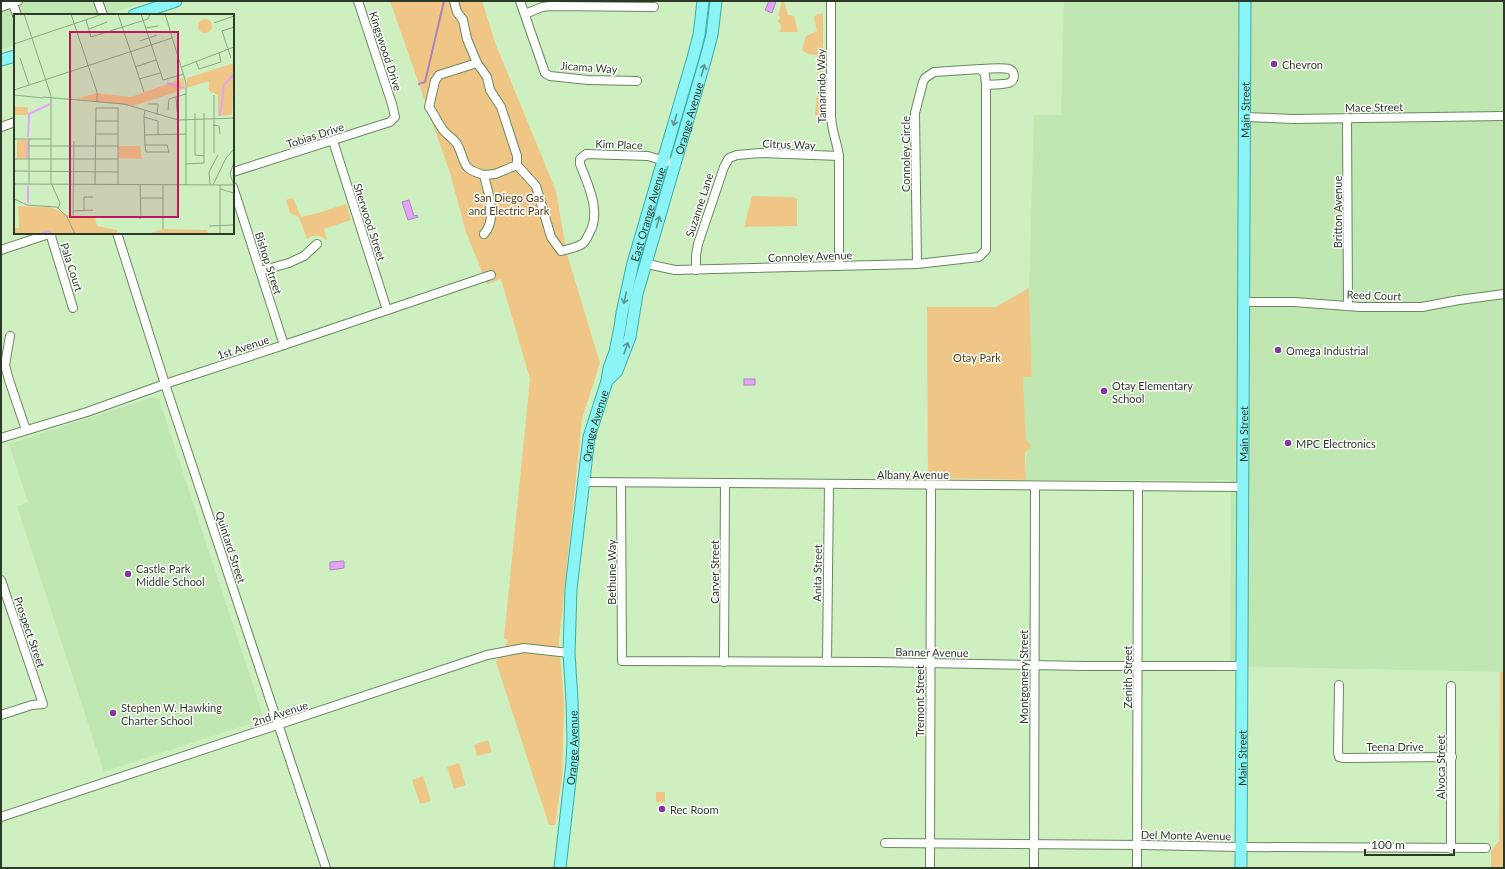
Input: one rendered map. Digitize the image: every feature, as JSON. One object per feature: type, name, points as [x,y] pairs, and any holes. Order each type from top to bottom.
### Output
[{"type":"main road","points":[[137,14],[176,1]]},
{"type":"main road","name":"East Orange Avenue","points":[[607,381],[609,368],[615,352],[634,260],[699,35],[703,1]]},
{"type":"main road","name":"Orange Avenue","points":[[560,868],[572,763],[573,741],[569,653],[570,589],[589,437],[607,381],[617,371],[630,337],[637,294],[647,264],[712,35],[716,1]]},
{"type":"main road","name":"Main Street","points":[[1241,868],[1245,1]]},
{"type":"main road","points":[[1,60],[14,56]]},
{"type":"main road","points":[[634,260],[647,264]]},
{"type":"street","points":[[98,1],[103,14]]},
{"type":"street","name":"Kingswood Drive","points":[[358,1],[394,109]]},
{"type":"street","points":[[454,1],[457,12],[463,20],[467,40],[476,63],[486,77],[490,90],[501,107],[517,156],[517,166],[495,174],[484,175],[476,173],[465,166],[457,144],[446,133],[429,107],[435,81],[439,75],[476,63]]},
{"type":"street","name":"Jicama Way","points":[[520,1],[545,73],[550,76],[588,80],[637,81]]},
{"type":"street","name":"Tamarindo Way","points":[[831,1],[830,117],[832,130],[838,145],[839,156],[839,266]]},
{"type":"street","points":[[1,6],[14,2],[17,14]]},
{"type":"street","points":[[525,14],[542,7],[550,6],[654,7]]},
{"type":"street","points":[[980,68],[985,74],[986,85]]},
{"type":"street","name":"Connoley Circle","points":[[917,264],[915,113],[923,82],[925,78],[934,72],[980,68],[1007,68],[1012,70],[1014,74],[1013,80],[1010,83],[986,85]]},
{"type":"street","name":"Connoley Avenue","points":[[647,264],[675,270],[696,270],[917,264],[974,258],[983,254],[986,248],[986,85]]},
{"type":"street","name":"Tobias Drive","points":[[234,172],[390,122],[395,116],[394,109]]},
{"type":"street","name":"Mace Street","points":[[1245,117],[1294,119],[1504,116]]},
{"type":"street","name":"Britton Avenue","points":[[1347,118],[1348,306]]},
{"type":"street","points":[[1,127],[14,122]]},
{"type":"street","name":"Sherwood Street","points":[[333,141],[387,310]]},
{"type":"street","name":"Citrus Way","points":[[737,155],[760,153],[839,156]]},
{"type":"street","name":"Kim Place","points":[[517,166],[528,175],[536,186],[549,232],[554,243],[561,251],[584,243],[592,229],[594,215],[593,202],[580,164],[580,159],[586,154],[648,156],[675,164]]},
{"type":"street","name":"Suzanne Lane","points":[[696,270],[698,244],[724,167],[729,158],[737,155]]},
{"type":"street","points":[[484,175],[491,208],[490,228],[484,234]]},
{"type":"street","name":"Bishop Street","points":[[234,190],[284,345]]},
{"type":"street","points":[[1,250],[47,234]]},
{"type":"street","name":"Pala Court","points":[[50,234],[73,308]]},
{"type":"street","name":"Quintard Street","points":[[117,234],[165,384],[326,868]]},
{"type":"street","points":[[260,271],[289,263],[304,256],[317,244]]},
{"type":"street","name":"1st Avenue","points":[[1,438],[87,412],[165,384],[491,274]]},
{"type":"street","name":"Reed Court","points":[[1243,302],[1294,302],[1360,307],[1422,307],[1504,294]]},
{"type":"street","points":[[10,336],[6,364],[9,380],[26,430]]},
{"type":"street","name":"Albany Avenue","points":[[583,482],[725,483],[776,485],[829,484],[1243,487]]},
{"type":"street","name":"Bethune Way","points":[[621,483],[622,661]]},
{"type":"street","name":"Carver Street","points":[[724,662],[725,483]]},
{"type":"street","name":"Anita Street","points":[[827,662],[829,484]]},
{"type":"street","name":"Tremont Street","points":[[930,485],[930,868]]},
{"type":"street","name":"Montgomery Street","points":[[1034,868],[1035,486]]},
{"type":"street","name":"Zenith Street","points":[[1137,868],[1138,486]]},
{"type":"street","name":"Prospect Street","points":[[1,580],[43,704],[32,705],[1,714]]},
{"type":"street","name":"2nd Avenue","points":[[1,817],[66,794],[487,655],[524,648],[569,653]]},
{"type":"street","name":"Banner Avenue","points":[[622,661],[982,663],[1034,666],[1242,666]]},
{"type":"street","name":"Teena Drive","points":[[1339,685],[1339,757],[1452,757]]},
{"type":"street","name":"Alvoca Street","points":[[1451,686],[1451,849]]},
{"type":"street","name":"Del Monte Avenue","points":[[885,843],[1137,845],[1241,848],[1486,848]]},
{"type":"shaded area","points":[[1,1],[148,1],[109,14],[14,14],[14,45],[1,50]]},
{"type":"shaded area","points":[[769,1],[776,1],[772,13],[765,10]]},
{"type":"shaded area","points":[[1064,1],[1504,1],[1504,672],[1230,666],[1231,480],[1026,480],[1023,376],[1032,376],[1029,288],[1034,115],[1061,115]]},
{"type":"shaded area","points":[[409,200],[414,216],[417,215],[418,217],[408,220],[402,202]]},
{"type":"shaded area","points":[[744,379],[755,379],[755,385],[744,385]]},
{"type":"shaded area","name":"Castle Park Middle School","points":[[153,397],[159,399],[264,719],[104,772],[17,506],[28,502],[9,444]]},
{"type":"shaded area","points":[[344,561],[344,568],[330,570],[330,562]]},
{"type":"green space","name":"San Diego Gas and Electric Park","points":[[390,1],[482,1],[496,45],[556,191],[567,254],[600,363],[582,419],[559,642],[564,702],[562,779],[555,825],[549,825],[496,662],[508,640],[504,638],[530,379],[501,279],[487,284],[466,232],[450,173]]},
{"type":"green space","points":[[782,1],[784,1],[788,15],[794,16],[798,32],[780,32],[781,26],[778,21],[780,18],[778,15]]},
{"type":"green space","points":[[818,14],[823,14],[823,72],[817,73],[817,55],[808,54],[802,50],[806,36],[817,31],[814,17]]},
{"type":"green space","points":[[817,96],[824,96],[824,115],[815,115]]},
{"type":"green space","points":[[752,196],[793,197],[797,199],[797,226],[744,227]]},
{"type":"green space","points":[[293,198],[301,217],[346,204],[351,220],[324,229],[327,241],[323,237],[318,236],[312,236],[307,239],[299,217],[290,213],[286,200]]},
{"type":"green space","name":"Otay Park","points":[[1029,288],[1032,377],[1023,377],[1026,440],[1032,446],[1025,453],[1026,480],[928,478],[927,307],[996,307]]},
{"type":"green space","points":[[1500,672],[1504,672],[1504,868],[1491,868],[1491,851],[1499,841]]},
{"type":"green space","points":[[488,740],[492,752],[477,756],[474,745]]},
{"type":"green space","points":[[459,763],[466,785],[454,789],[447,767]]},
{"type":"green space","points":[[423,776],[431,801],[420,804],[412,780]]},
{"type":"green space","points":[[656,792],[665,792],[665,802],[656,802]]},
{"type":"waterway","points":[[419,84],[425,82],[444,1]]},
{"type":"place","name":"Chevron","points":[[1274,64]]},
{"type":"place","name":"Omega Industrial","points":[[1278,350]]},
{"type":"place","name":"Otay Elementary School","points":[[1104,391]]},
{"type":"place","name":"MPC Electronics","points":[[1288,443]]},
{"type":"place","name":"Castle Park Middle School","points":[[128,574]]},
{"type":"place","name":"Stephen W. Hawking Charter School","points":[[113,713]]},
{"type":"place","name":"Rec Room","points":[[662,809]]}]
